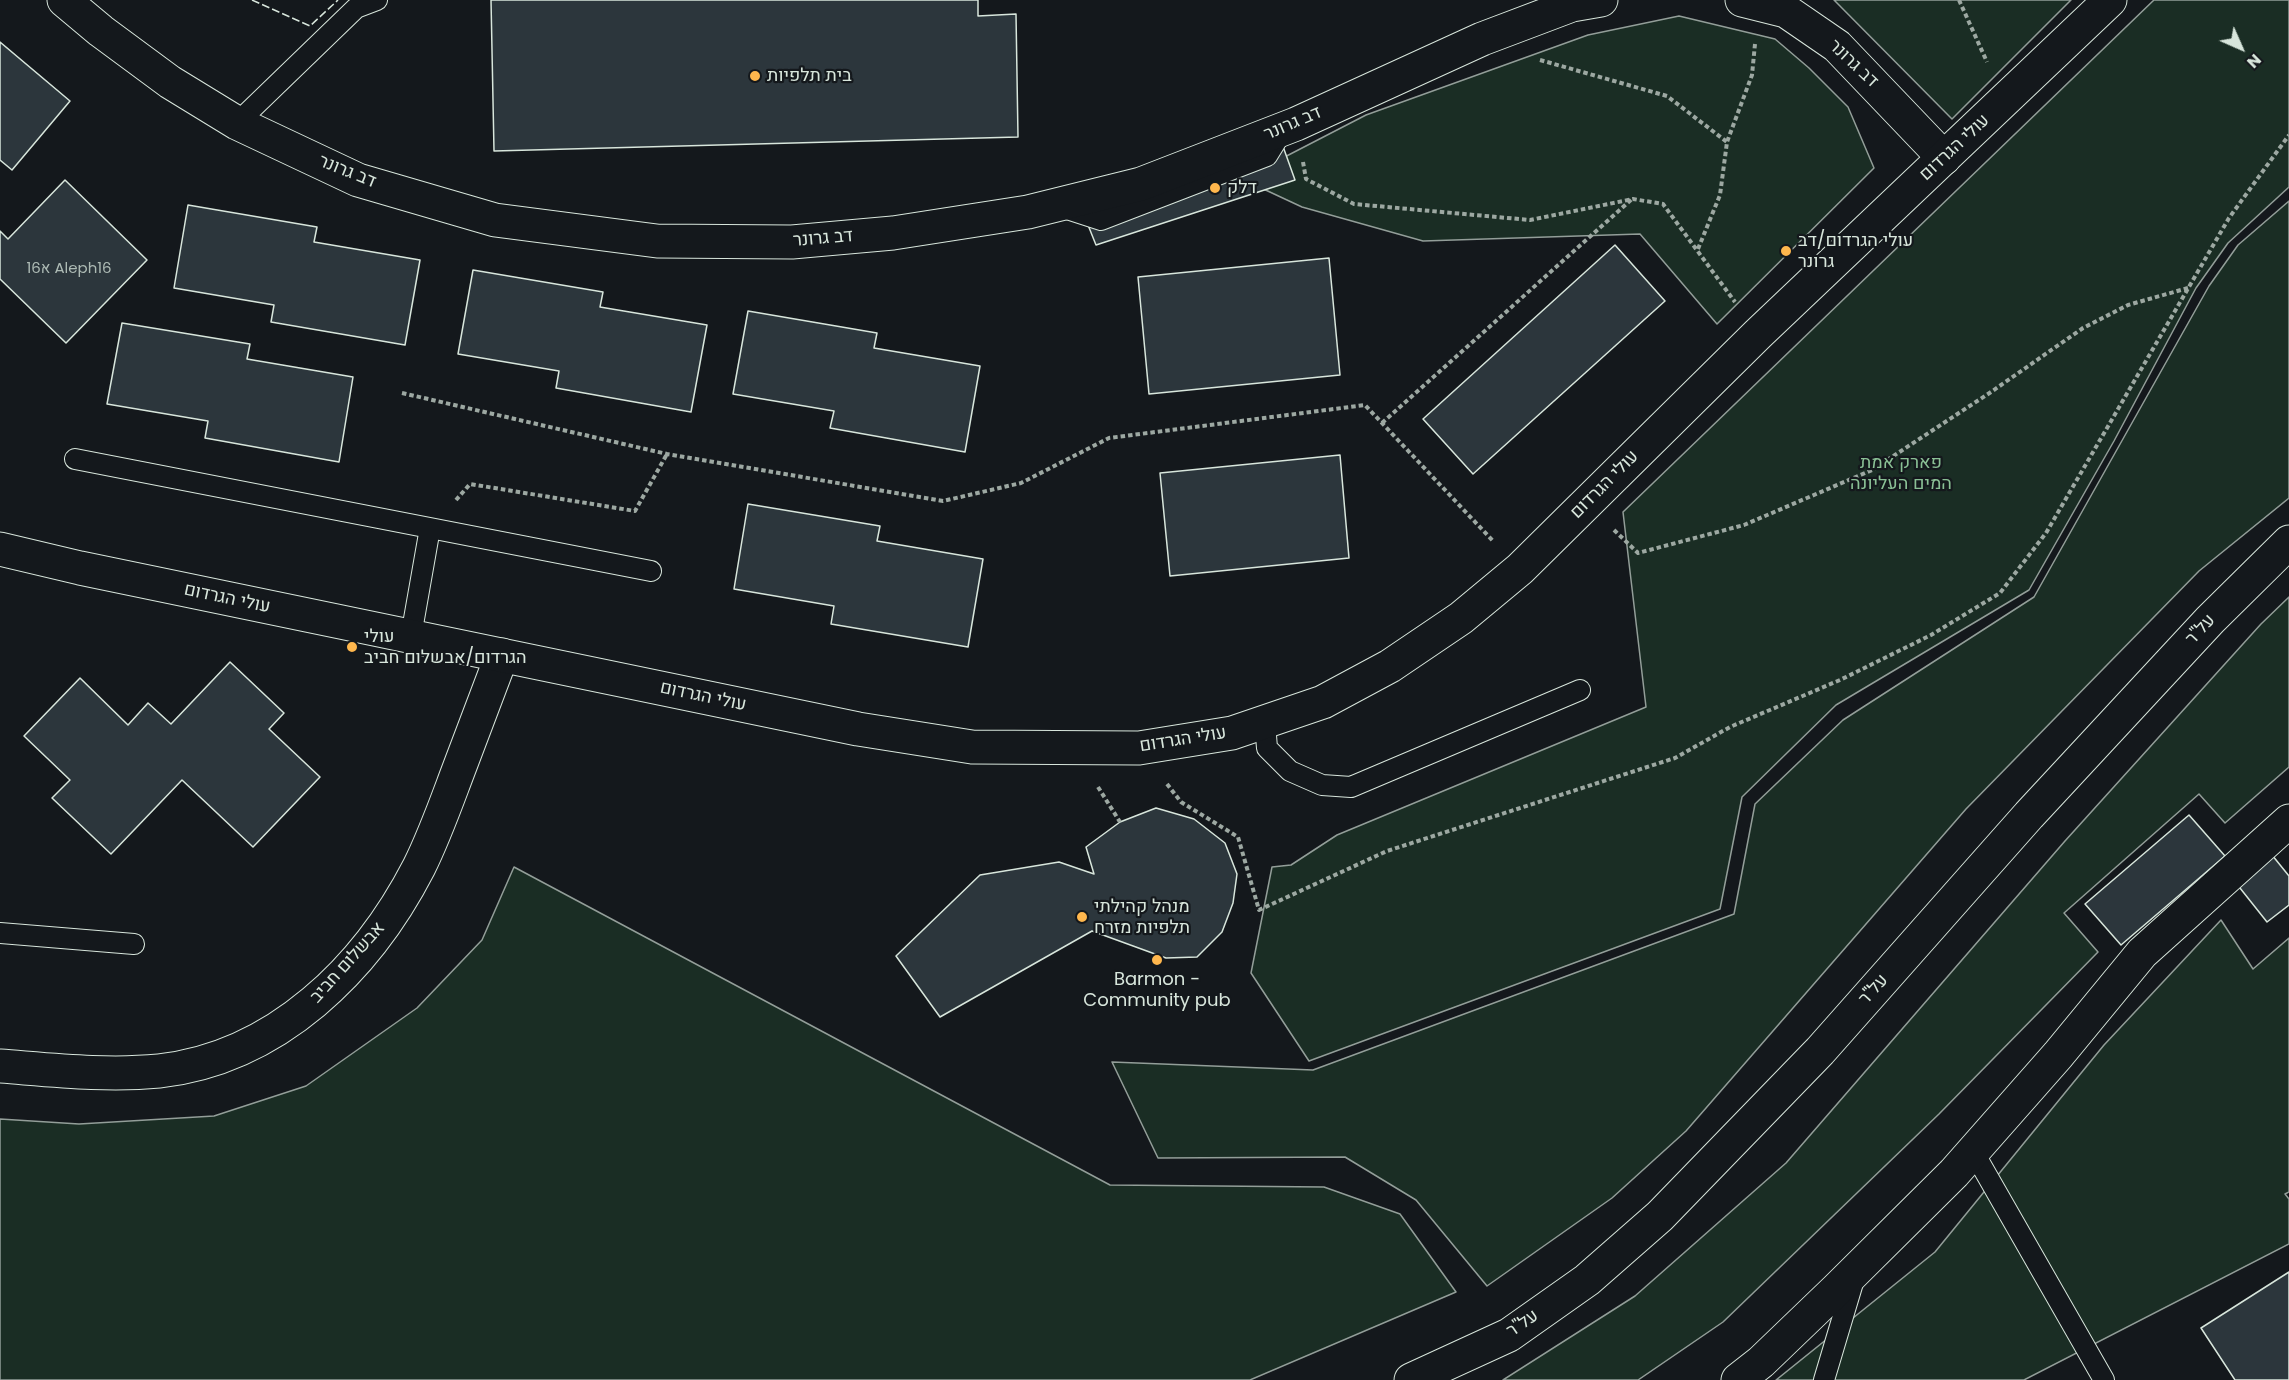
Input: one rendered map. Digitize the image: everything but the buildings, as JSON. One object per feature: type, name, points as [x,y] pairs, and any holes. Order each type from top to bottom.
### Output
[{"type":"street","name":"דב גרונר","points":[[64,0],[101,31],[170,82],[237,123],[358,180],[495,220],[657,241],[792,242],[893,233],[1028,212],[1142,184],[1290,127],[1482,39],[1572,5],[1601,0]]},
{"type":"street","name":"עולי הגרדום","points":[[0,549],[80,568],[858,729],[972,747],[1139,748],[1232,734],[1323,702],[1390,666],[1461,618],[1520,569],[1758,334],[2110,0]]},
{"type":"street","name":"דב גרונר","points":[[1750,2],[1786,11],[1837,46],[1944,158]]},
{"type":"street","name":"על\"ר","points":[[1412,1380],[1509,1335],[1587,1280],[1660,1216],[1820,1051],[2029,815],[2210,620],[2289,542]]},
{"type":"street","name":"אבשלום חביב","points":[[0,1066],[113,1073],[160,1071],[213,1059],[259,1041],[296,1018],[328,990],[362,952],[396,908],[435,832],[502,655]]},
{"type":"street","points":[[1738,1380],[1761,1362],[1857,1270],[1973,1151],[2058,1055],[2142,953],[2289,821]]},
{"type":"lane","points":[[237,123],[356,8],[377,0]]},
{"type":"lane","points":[[75,459],[651,571]]},
{"type":"lane","points":[[411,636],[430,528]]},
{"type":"lane","points":[[1265,723],[1267,748],[1290,771],[1322,785],[1351,787],[1580,690]]},
{"type":"lane","points":[[0,933],[134,944]]},
{"type":"lane","points":[[1973,1151],[2104,1380]]},
{"type":"lane","points":[[1824,1380],[1857,1270]]},
{"type":"path","points":[[1959,0],[2004,101]]},
{"type":"path","points":[[1698,249],[1720,195],[1727,142],[1752,75],[1750,2]]},
{"type":"path","points":[[1538,59],[1667,96],[1727,142]]},
{"type":"path","points":[[1290,127],[1306,179],[1354,204],[1530,220],[1633,199],[1663,204],[1758,334]]},
{"type":"path","points":[[1139,748],[1181,802],[1238,837],[1259,910],[1387,850],[1675,758],[1730,727],[1840,680],[1931,635],[2000,593],[2046,533],[2229,218],[2289,135]]},
{"type":"path","points":[[1382,423],[1633,199]]},
{"type":"path","points":[[1587,502],[1638,554],[1744,525],[1872,470],[2083,328],[2128,305],[2188,288]]},
{"type":"path","points":[[402,393],[667,454],[944,501],[1021,483],[1109,438],[1365,405],[1520,569]]},
{"type":"path","points":[[430,528],[470,484],[635,511],[667,454]]},
{"type":"green space","points":[[1834,0],[2071,0],[1952,119]]},
{"type":"green space","name":"פארק אמת המים העליונה","points":[[2154,0],[2289,0],[2289,187],[2228,243],[2196,288],[2114,441],[2029,590],[1836,705],[1742,797],[1720,909],[1309,1061],[1251,973],[1272,867],[1291,865],[1337,835],[1646,707],[1623,512]]},
{"type":"green space","points":[[1679,16],[1775,39],[1809,68],[1848,107],[1874,168],[1717,324],[1640,234],[1423,241],[1302,207],[1242,179],[1366,115],[1588,35]]},
{"type":"green space","points":[[2289,201],[2289,498],[2199,571],[1966,809],[1686,1131],[1612,1198],[1487,1286],[1416,1200],[1345,1157],[1158,1158],[1112,1062],[1313,1070],[1734,914],[1755,804],[1843,720],[2034,597],[2209,286],[2238,245]]},
{"type":"green space","points":[[2289,597],[2289,767],[2225,823],[2199,794],[2064,913],[2098,952],[1939,1114],[1723,1322],[1638,1380],[1503,1380],[1635,1296],[1786,1163],[2065,841],[2261,624]]},
{"type":"green space","points":[[514,867],[1110,1185],[1324,1187],[1400,1214],[1456,1292],[1250,1380],[0,1380],[0,1119],[79,1124],[214,1116],[306,1086],[417,1008],[482,940]]},
{"type":"green space","points":[[2221,920],[2253,969],[2289,938],[2289,1192],[2285,1194],[2289,1199],[2289,1244],[2024,1380],[1776,1380],[1935,1252],[2104,1045]]},
{"type":"fence","points":[[252,0],[310,26],[338,0]]},
{"type":"place","name":"בית תלפיות","points":[[755,76]]},
{"type":"place","name":"דלק","points":[[1215,188]]},
{"type":"place","name":"עולי הגרדום/דב גרונר","points":[[1786,251]]},
{"type":"place","name":"עולי הגרדום/אבשלום חביב","points":[[352,647]]},
{"type":"place","name":"מנהל קהילתי תלפיות מזרח","points":[[1082,917]]},
{"type":"place","name":"Barmon - Community pub","points":[[1157,960]]}]
